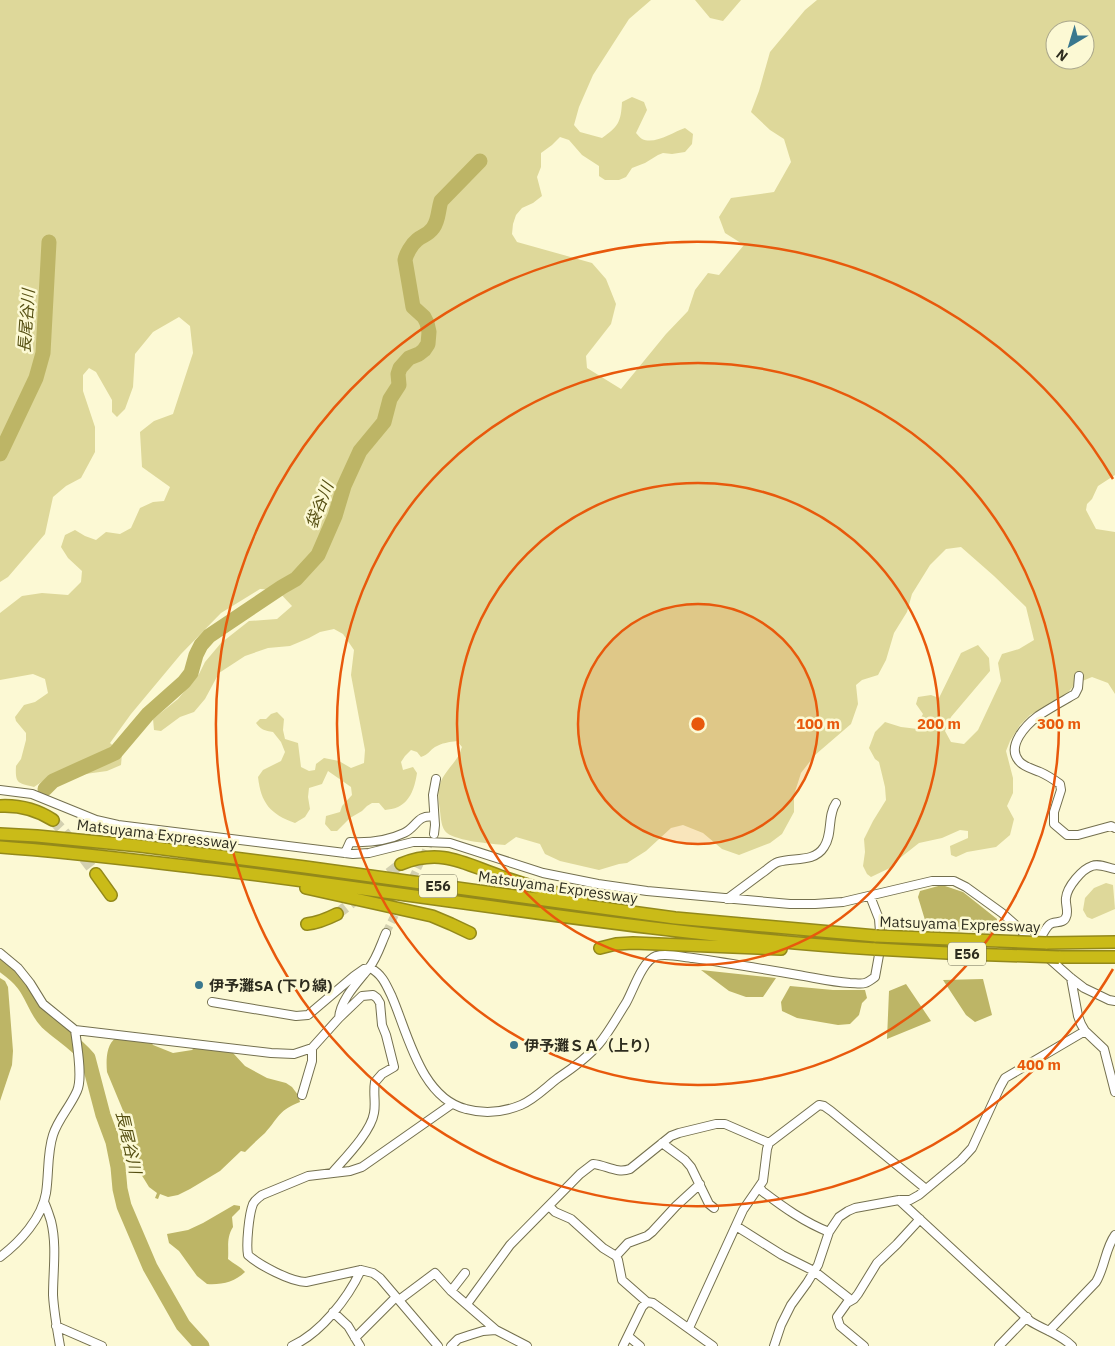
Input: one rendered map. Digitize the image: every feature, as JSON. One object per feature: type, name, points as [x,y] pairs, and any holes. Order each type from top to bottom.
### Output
[{"type":"highway","points":[[0,806],[18,806],[31,809],[53,820]]},
{"type":"highway","name":"Matsuyama Expressway","points":[[0,834],[140,846],[315,868],[666,917],[876,936],[1041,945],[1115,942]]},
{"type":"highway","name":"Matsuyama Expressway","points":[[0,847],[138,860],[303,880],[650,928],[804,945],[966,954],[1115,957]]},
{"type":"highway","points":[[401,864],[428,856],[456,860],[472,864],[509,879],[573,897],[752,925]]},
{"type":"highway","points":[[138,860],[173,868],[307,888],[380,903],[432,916],[470,933]]},
{"type":"highway","points":[[96,874],[111,895]]},
{"type":"highway","points":[[307,924],[326,920],[337,914]]},
{"type":"highway","points":[[600,948],[616,944],[633,943],[781,949],[875,949]]},
{"type":"street","points":[[1079,676],[1078,688],[1075,694],[1038,716],[1025,729],[1017,742],[1016,756],[1019,762],[1025,766],[1041,772],[1060,784],[1061,790],[1054,812],[1054,824],[1060,830],[1067,835],[1078,835],[1110,826],[1115,828]]},
{"type":"street","points":[[434,834],[433,795],[436,779]]},
{"type":"street","points":[[0,790],[32,794],[96,820],[118,825],[346,853],[369,853],[412,842],[450,843],[543,872],[579,880],[647,891],[728,899],[790,904],[843,902],[932,881],[954,881],[966,887],[1002,913],[1041,945],[1071,978],[1084,988],[1115,1001]]},
{"type":"street","points":[[728,899],[776,863],[788,859],[811,857],[820,853],[825,847],[828,838],[831,812],[836,803]]},
{"type":"street","points":[[346,853],[350,842],[376,842],[391,838],[410,830],[423,817],[434,817]]},
{"type":"street","points":[[1041,945],[1050,924],[1063,921],[1066,918],[1065,899],[1070,885],[1092,865],[1115,870]]},
{"type":"street","points":[[212,1002],[296,1016],[308,1016],[354,976],[364,969],[370,968],[377,971],[389,990],[413,1052],[428,1081],[452,1104],[479,1112],[495,1112],[523,1104],[587,1057],[600,1043],[627,1002],[642,971],[649,961],[656,956],[666,955],[701,959],[830,982],[866,983],[875,977],[881,944],[879,920],[870,896]]},
{"type":"street","points":[[338,1018],[339,1012],[351,991],[370,968],[386,933]]},
{"type":"street","points":[[0,953],[18,968],[43,1004],[75,1030],[272,1053],[294,1054],[312,1048],[338,1018],[362,996],[373,995],[377,998],[381,1008],[382,1025],[394,1067],[382,1074],[374,1082],[374,1113],[371,1124],[332,1174]]},
{"type":"street","points":[[1071,978],[1078,1016],[1085,1031],[1104,1048],[1115,1092]]},
{"type":"street","points":[[0,1256],[12,1248],[35,1221],[44,1202],[52,1137],[78,1090],[75,1030]]},
{"type":"street","points":[[774,1346],[780,1325],[814,1271],[829,1232],[839,1216],[855,1208],[899,1200],[910,1200],[926,1189],[961,1160],[972,1148],[1005,1078],[1085,1031]]},
{"type":"street","points":[[302,1095],[312,1061],[312,1048]]},
{"type":"street","points":[[438,1346],[380,1278],[368,1271],[361,1270],[300,1282],[276,1272],[253,1259],[248,1255],[247,1243],[252,1207],[257,1198],[308,1176],[350,1171],[362,1167],[452,1104]]},
{"type":"street","points":[[689,1328],[736,1226],[750,1199],[763,1181],[769,1143],[819,1105],[824,1106],[926,1189]]},
{"type":"street","points":[[467,1304],[510,1245],[580,1174],[593,1164],[599,1164],[615,1170],[623,1171],[630,1169],[671,1136],[716,1124],[725,1124],[769,1143]]},
{"type":"street","points":[[662,1143],[685,1160],[691,1167],[709,1204],[714,1208]]},
{"type":"street","points":[[616,1256],[628,1243],[647,1236],[700,1184]]},
{"type":"street","points":[[760,1187],[762,1191],[793,1213],[818,1228],[829,1232]]},
{"type":"street","points":[[899,1200],[1026,1317],[1038,1326],[1067,1340],[1072,1346]]},
{"type":"street","points":[[44,1202],[51,1221],[55,1253],[53,1296],[60,1346]]},
{"type":"street","points":[[549,1206],[556,1212],[571,1219],[602,1248],[616,1256],[622,1280],[647,1302],[653,1303],[713,1346]]},
{"type":"street","points":[[864,1346],[840,1326],[837,1317],[847,1303],[858,1294],[876,1263],[920,1219]]},
{"type":"street","points":[[736,1226],[782,1255],[814,1271],[851,1300]]},
{"type":"street","points":[[1049,1331],[1096,1282],[1110,1243],[1115,1235]]},
{"type":"street","points":[[292,1346],[304,1340],[333,1312],[361,1270]]},
{"type":"street","points":[[355,1338],[397,1299],[435,1273],[451,1291],[496,1330],[527,1346]]},
{"type":"street","points":[[451,1291],[465,1273]]},
{"type":"street","points":[[622,1346],[642,1306],[647,1302]]},
{"type":"street","points":[[333,1312],[348,1326],[360,1346]]},
{"type":"street","points":[[999,1346],[1026,1317]]},
{"type":"street","points":[[56,1326],[102,1346]]},
{"type":"street","points":[[451,1346],[458,1340],[470,1335],[496,1330]]},
{"type":"street","points":[[628,1336],[640,1346]]},
{"type":"shaded area","points":[[0,0],[651,0],[629,19],[593,75],[579,107],[574,125],[580,132],[602,138],[612,131],[618,123],[622,102],[632,97],[644,102],[647,110],[636,133],[641,138],[647,140],[658,139],[685,128],[693,134],[692,144],[685,152],[658,155],[632,168],[626,177],[619,180],[605,180],[599,176],[599,166],[582,155],[569,140],[560,137],[541,153],[541,167],[537,177],[542,196],[522,208],[516,215],[512,234],[517,242],[592,263],[606,279],[616,304],[611,324],[586,356],[587,368],[621,389],[666,334],[688,311],[695,290],[708,273],[719,275],[744,245],[725,233],[719,217],[731,198],[774,192],[791,162],[784,139],[770,130],[751,112],[770,52],[805,10],[817,0],[1115,0],[1115,475],[1098,486],[1092,499],[1087,504],[1086,510],[1096,529],[1115,532],[1115,694],[1108,683],[1092,677],[1075,684],[1066,695],[1030,715],[1020,725],[1006,751],[1013,778],[1013,793],[1007,806],[1014,819],[1010,835],[996,847],[967,852],[956,857],[951,855],[950,846],[968,838],[968,831],[960,830],[942,838],[919,843],[900,858],[894,866],[871,877],[863,866],[864,839],[886,800],[879,762],[875,759],[869,748],[875,732],[885,722],[901,727],[918,729],[918,723],[923,714],[916,704],[918,697],[931,695],[939,698],[961,653],[978,645],[989,658],[990,671],[951,717],[945,731],[951,742],[964,744],[978,730],[1001,681],[998,663],[1002,654],[1019,649],[1034,640],[1026,607],[961,547],[946,549],[930,565],[912,594],[907,612],[894,633],[886,660],[878,675],[862,680],[856,685],[858,704],[851,724],[815,755],[801,773],[794,795],[794,812],[782,834],[770,843],[739,855],[722,849],[703,833],[683,825],[671,828],[646,851],[627,863],[599,870],[560,861],[545,854],[540,844],[516,837],[505,845],[475,842],[452,836],[442,826],[439,790],[443,777],[458,757],[462,747],[457,741],[433,748],[421,757],[417,752],[411,750],[405,756],[401,762],[403,770],[413,767],[417,773],[414,788],[409,797],[396,808],[385,810],[379,803],[372,803],[350,818],[337,831],[331,831],[325,824],[326,816],[340,812],[342,806],[352,795],[351,787],[328,771],[322,784],[309,788],[310,809],[305,817],[295,823],[279,816],[264,801],[258,777],[263,770],[281,761],[285,752],[281,742],[273,732],[263,729],[256,723],[260,719],[266,719],[271,714],[277,712],[284,719],[283,730],[285,739],[298,743],[301,767],[309,771],[315,770],[316,764],[324,758],[339,761],[351,768],[364,763],[365,750],[351,675],[354,650],[343,634],[334,629],[320,632],[290,646],[268,648],[245,656],[219,673],[205,699],[194,712],[180,717],[161,731],[154,730],[153,719],[178,699],[221,643],[249,621],[277,619],[292,606],[277,590],[260,589],[221,613],[181,654],[131,714],[110,743],[122,754],[121,765],[107,771],[71,776],[52,775],[34,787],[19,782],[16,776],[16,766],[21,759],[26,733],[15,717],[24,705],[35,702],[48,693],[45,679],[33,674],[0,680],[0,613],[22,596],[42,593],[68,595],[81,582],[82,571],[68,558],[61,547],[65,535],[75,530],[96,540],[106,532],[120,534],[131,528],[140,508],[153,502],[164,501],[170,487],[142,467],[140,432],[154,421],[173,414],[193,353],[190,326],[179,317],[153,332],[135,354],[133,387],[125,409],[117,417],[112,412],[112,400],[96,372],[89,368],[83,375],[83,391],[95,427],[95,452],[81,478],[66,486],[53,497],[45,534],[8,577],[0,582]]},
{"type":"shaded area","points":[[695,0],[741,0],[723,21],[710,18]]},
{"type":"shaded area","points":[[1106,883],[1113,885],[1115,909],[1092,919],[1087,917],[1083,910],[1085,898],[1094,888]]},
{"type":"shaded area","points":[[942,885],[963,892],[997,919],[996,933],[928,930],[918,897],[920,891]]},
{"type":"shaded area","points":[[701,970],[776,978],[763,997],[746,997],[729,991]]},
{"type":"shaded area","points":[[0,978],[5,981],[8,987],[13,1051],[12,1065],[0,1101]]},
{"type":"shaded area","points":[[983,979],[992,1015],[975,1022],[966,1015],[943,980]]},
{"type":"shaded area","points":[[906,984],[931,1021],[887,1039],[889,991]]},
{"type":"shaded area","points":[[790,986],[833,990],[865,990],[867,998],[862,1003],[859,1015],[850,1024],[838,1025],[797,1018],[782,1011],[781,1002]]},
{"type":"shaded area","points":[[116,1038],[151,1042],[153,1045],[173,1053],[192,1050],[195,1047],[233,1053],[245,1066],[267,1078],[286,1083],[292,1087],[298,1095],[300,1102],[283,1111],[265,1133],[245,1152],[241,1151],[220,1171],[178,1195],[168,1197],[160,1194],[158,1199],[155,1198],[157,1193],[149,1187],[141,1174],[129,1125],[107,1072],[108,1048]]},
{"type":"shaded area","points":[[234,1205],[240,1206],[240,1209],[232,1217],[233,1227],[229,1239],[228,1259],[245,1272],[228,1282],[207,1284],[197,1276],[179,1251],[169,1243],[167,1234],[188,1230]]},
{"type":"waterway","name":"袋谷川","points":[[45,789],[53,781],[115,753],[148,714],[184,682],[191,673],[201,645],[209,636],[296,579],[318,555],[335,516],[344,486],[360,451],[384,422],[390,399],[399,385],[398,374],[400,368],[409,358],[424,350],[428,344],[429,332],[427,323],[424,317],[413,307],[405,260],[407,255],[415,242],[435,225],[441,201],[480,161]]},
{"type":"waterway","name":"長尾谷川","points":[[0,454],[36,378],[43,353],[49,242]]},
{"type":"waterway","name":"長尾谷川","points":[[0,963],[23,983],[47,1022],[88,1058],[103,1115],[113,1142],[124,1206],[150,1267],[183,1325],[202,1346]]},
{"type":"tunnel","points":[[53,820],[96,874]]},
{"type":"tunnel","points":[[386,933],[434,834]]},
{"type":"tunnel","points":[[337,914],[401,864]]},
{"type":"place","name":"伊予灘SA (下り線)","points":[[199,985]]},
{"type":"place","name":"伊予灘ＳＡ（上り）","points":[[514,1045]]}]
